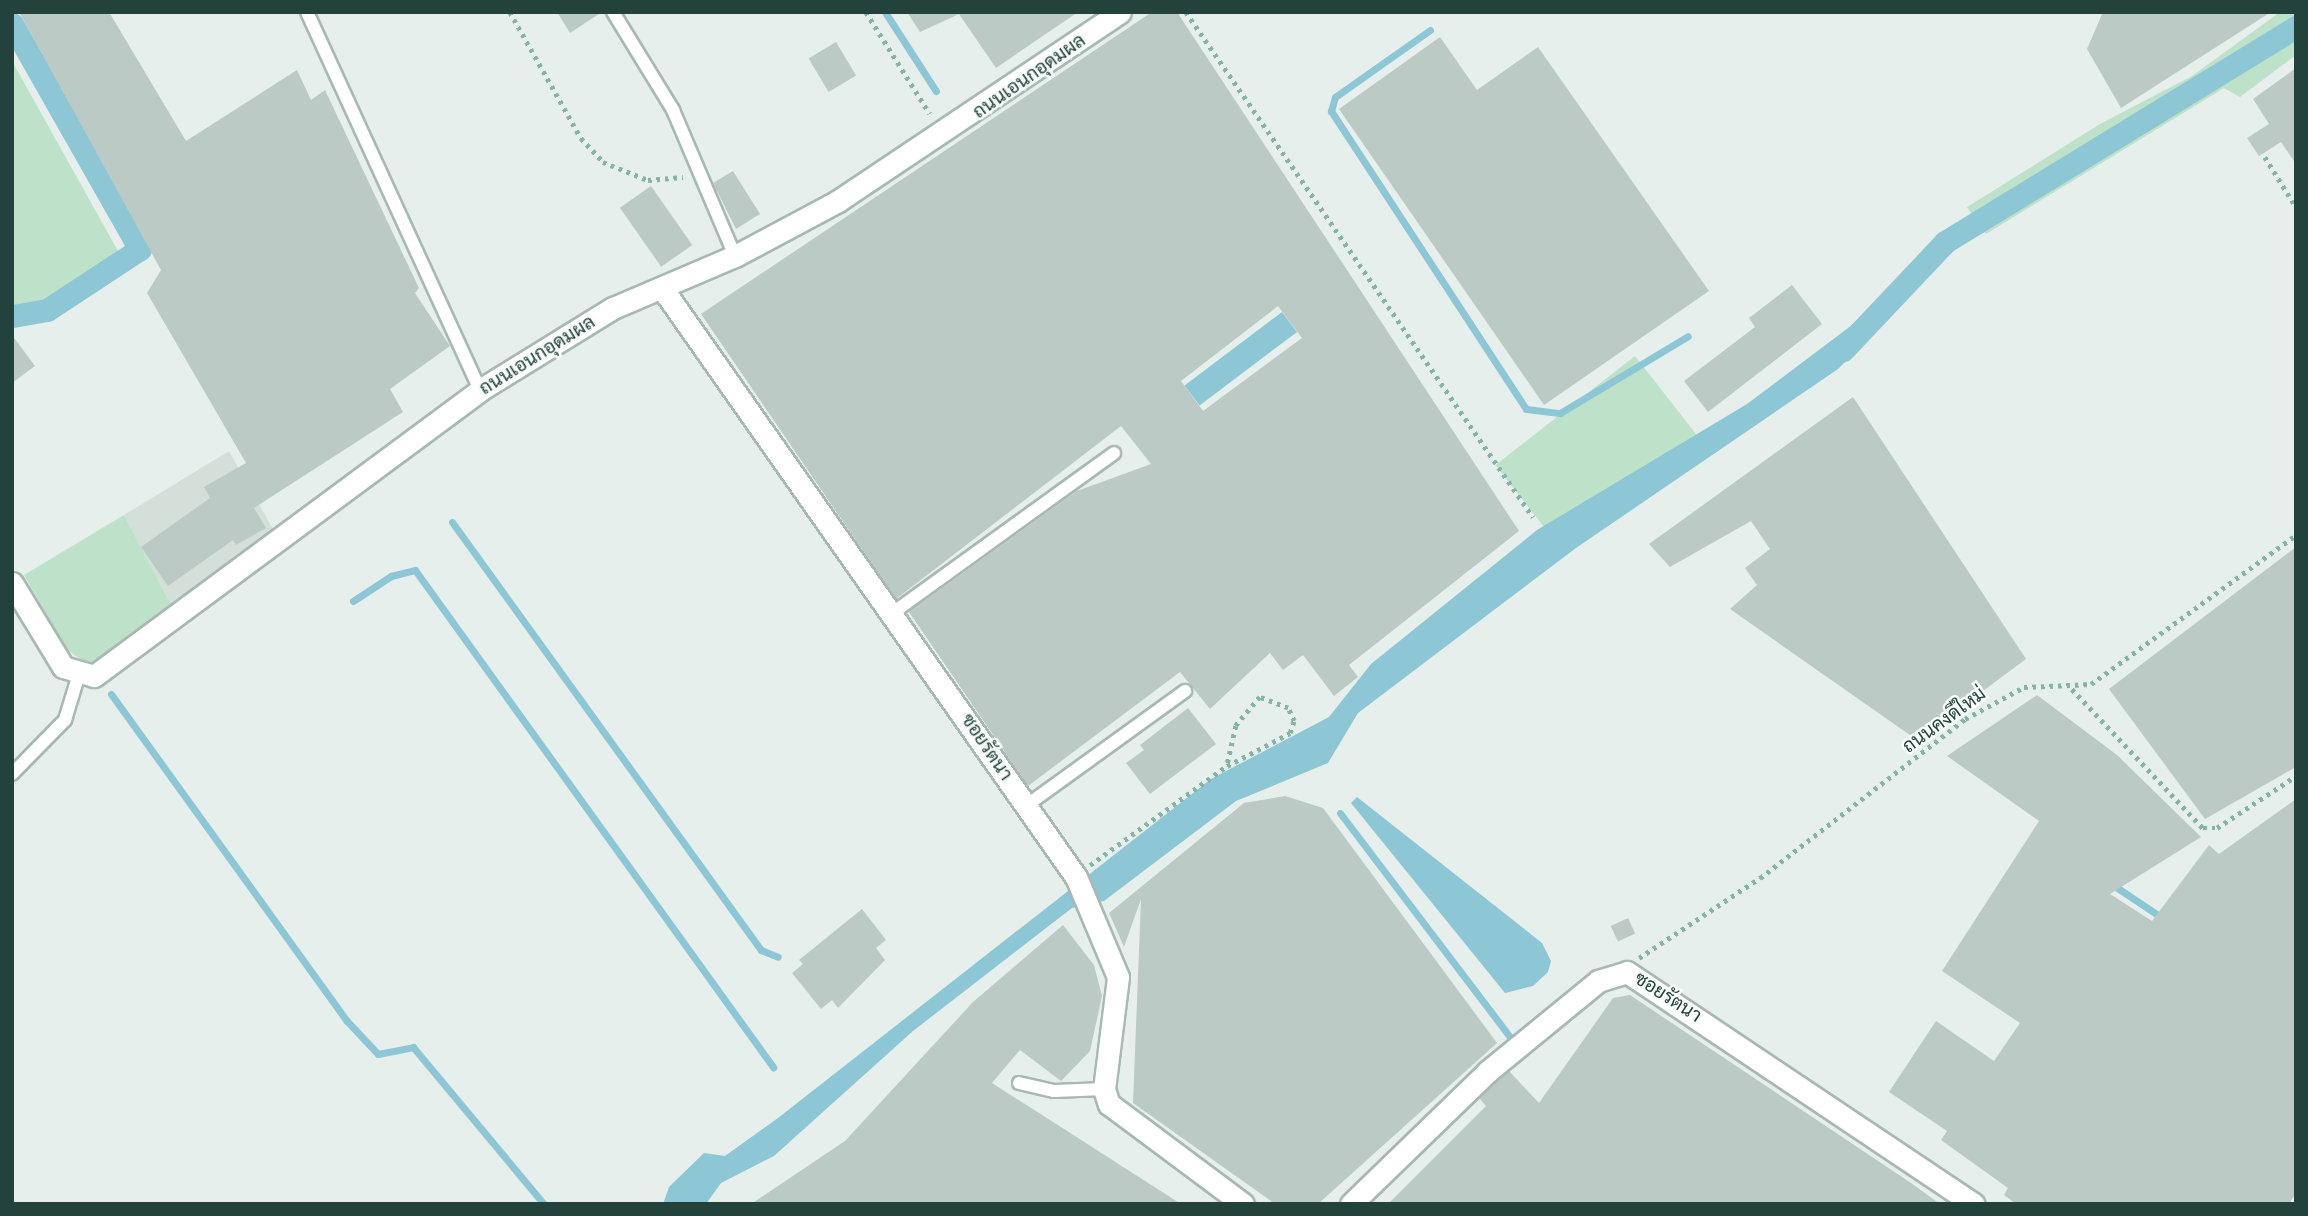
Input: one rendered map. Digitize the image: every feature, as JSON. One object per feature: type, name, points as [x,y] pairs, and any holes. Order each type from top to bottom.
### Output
[{"type":"street","name":"ถนนเอนกอุดมผล","points":[[79,674],[94,676],[113,666],[480,390],[613,308],[735,256],[943,136],[1120,12]]},
{"type":"street","name":"ซอยรัตนา","points":[[662,288],[1074,875],[1092,909],[1118,977],[1104,1089]]},
{"type":"street","points":[[12,583],[51,652],[79,674]]},
{"type":"street","name":"ซอยรัตนา","points":[[1352,1204],[1487,1072],[1598,981],[1627,972],[1973,1204]]},
{"type":"street","points":[[1104,1089],[1121,1116],[1243,1204]]},
{"type":"lane","points":[[307,12],[480,390]]},
{"type":"lane","points":[[613,12],[673,110],[735,256]]},
{"type":"lane","points":[[891,614],[1114,453]]},
{"type":"lane","points":[[12,774],[65,720],[79,674]]},
{"type":"lane","points":[[1027,805],[1185,691]]},
{"type":"lane","points":[[1019,1083],[1054,1091],[1104,1089]]},
{"type":"path","points":[[510,12],[581,138],[603,162],[648,180],[698,174]]},
{"type":"path","points":[[866,12],[943,136]]},
{"type":"path","points":[[1186,12],[1533,517]]},
{"type":"path","points":[[2265,156],[2296,207]]},
{"type":"path","name":"ถนนคงดีใหม่","points":[[1627,972],[1645,950],[1760,878],[1965,719],[2024,687],[2072,689],[2123,663],[2296,535]]},
{"type":"path","points":[[2072,689],[2203,828],[2217,828],[2296,776]]},
{"type":"path","points":[[1074,875],[1227,766],[1290,733],[1294,721],[1288,708],[1260,697],[1236,726],[1227,766]]},
{"type":"shaded area","points":[[229,451],[274,531],[174,610],[124,515]]},
{"type":"green space","points":[[2280,12],[2296,12],[2296,55],[2240,97],[2224,88],[1986,234],[1967,207],[2100,124],[2192,76]]},
{"type":"green space","points":[[12,61],[118,251],[12,322]]},
{"type":"green space","points":[[1635,356],[1697,435],[1557,544],[1496,465]]},
{"type":"green space","points":[[124,515],[174,610],[104,662],[84,662],[66,649],[24,575]]},
{"type":"water","points":[[1282,312],[1297,332],[1200,405],[1185,385]]},
{"type":"water","points":[[1856,322],[1870,338],[1838,369],[1576,548],[1358,713],[1328,763],[1236,801],[1104,901],[1072,908],[913,1031],[774,1156],[721,1183],[706,1204],[663,1204],[669,1187],[704,1153],[725,1156],[778,1118],[1211,779],[1329,717],[1371,664],[1537,530],[1747,404]]},
{"type":"water","points":[[1357,797],[1542,943],[1551,961],[1548,972],[1533,986],[1505,993],[1351,803]]},
{"type":"building","points":[[19,12],[109,12],[186,141],[297,70],[311,100],[325,90],[419,288],[415,293],[450,346],[390,389],[403,412],[254,508],[266,528],[236,545],[233,540],[168,586],[141,547],[210,498],[204,487],[246,463],[147,293],[161,270]]},
{"type":"building","points":[[557,12],[602,12],[570,33]]},
{"type":"building","points":[[907,12],[1078,12],[996,68],[959,14],[920,32]]},
{"type":"building","points":[[1152,12],[1177,12],[1519,531],[1349,665],[1358,677],[1334,696],[1303,655],[1283,670],[1270,653],[1210,709],[1180,672],[1028,786],[909,612],[1077,491],[1151,464],[1121,426],[896,599],[701,314]],"holes":[[[1278,306],[1302,338],[1203,411],[1181,381]]]},
{"type":"building","points":[[2103,12],[2271,12],[2121,108],[2087,49]]},
{"type":"building","points":[[1440,37],[1477,90],[1538,47],[1709,291],[1544,405],[1339,109]]},
{"type":"building","points":[[836,42],[856,75],[829,92],[809,58]]},
{"type":"building","points":[[2296,68],[2296,164],[2281,142],[2259,156],[2247,138],[2269,124],[2253,99]]},
{"type":"building","points":[[733,171],[760,214],[736,229],[713,183]]},
{"type":"building","points":[[651,186],[692,245],[661,267],[620,208]]},
{"type":"building","points":[[1792,285],[1822,324],[1708,412],[1684,381],[1755,327],[1749,318]]},
{"type":"building","points":[[12,335],[35,366],[12,383]]},
{"type":"building","points":[[1853,397],[2026,659],[1917,740],[1730,609],[1757,585],[1745,568],[1770,549],[1751,521],[1670,567],[1649,544]]},
{"type":"building","points":[[2296,547],[2296,767],[2205,819],[2109,689]]},
{"type":"building","points":[[2037,695],[2117,755],[2201,837],[2110,894],[2152,921],[2209,845],[2219,854],[2296,799],[2296,1193],[2289,1204],[2016,1204],[2004,1195],[2008,1188],[1941,1140],[1947,1131],[1889,1092],[1936,1021],[1994,1061],[2020,1023],[1942,971],[2039,821],[1947,756]]},
{"type":"building","points":[[1188,708],[1216,744],[1150,794],[1126,763],[1144,750],[1140,745]]},
{"type":"building","points":[[1285,796],[1323,808],[1497,1043],[1318,1204],[1275,1204],[1133,1103],[1141,899],[1124,947],[1109,913],[1244,803]]},
{"type":"building","points":[[862,909],[886,940],[876,948],[885,960],[838,1008],[832,1000],[821,1009],[792,973],[803,964],[799,960]]},
{"type":"building","points":[[1628,918],[1635,933],[1618,941],[1611,926]]},
{"type":"building","points":[[1063,925],[1094,965],[1102,996],[1090,1051],[1061,1081],[1020,1050],[992,1083],[1181,1204],[751,1204],[845,1141],[973,1002]]},
{"type":"building","points":[[1630,995],[1940,1204],[1388,1204],[1486,1106],[1479,1098],[1509,1071],[1539,1103],[1613,998]]},
{"type":"waterway","points":[[885,12],[936,91]]},
{"type":"waterway","points":[[12,24],[140,249],[47,310],[12,316]]},
{"type":"waterway","points":[[1843,350],[1945,242],[2296,27]]},
{"type":"waterway","points":[[1430,30],[1335,97],[1331,111],[1526,409],[1560,413],[1688,336]]},
{"type":"waterway","points":[[452,522],[761,950],[778,957]]},
{"type":"waterway","points":[[353,601],[391,576],[415,570],[773,1067]]},
{"type":"waterway","points":[[111,694],[347,1021],[378,1054],[413,1047],[544,1204]]},
{"type":"waterway","points":[[1340,813],[1509,1036]]},
{"type":"waterway","points":[[2113,885],[2164,919]]}]
